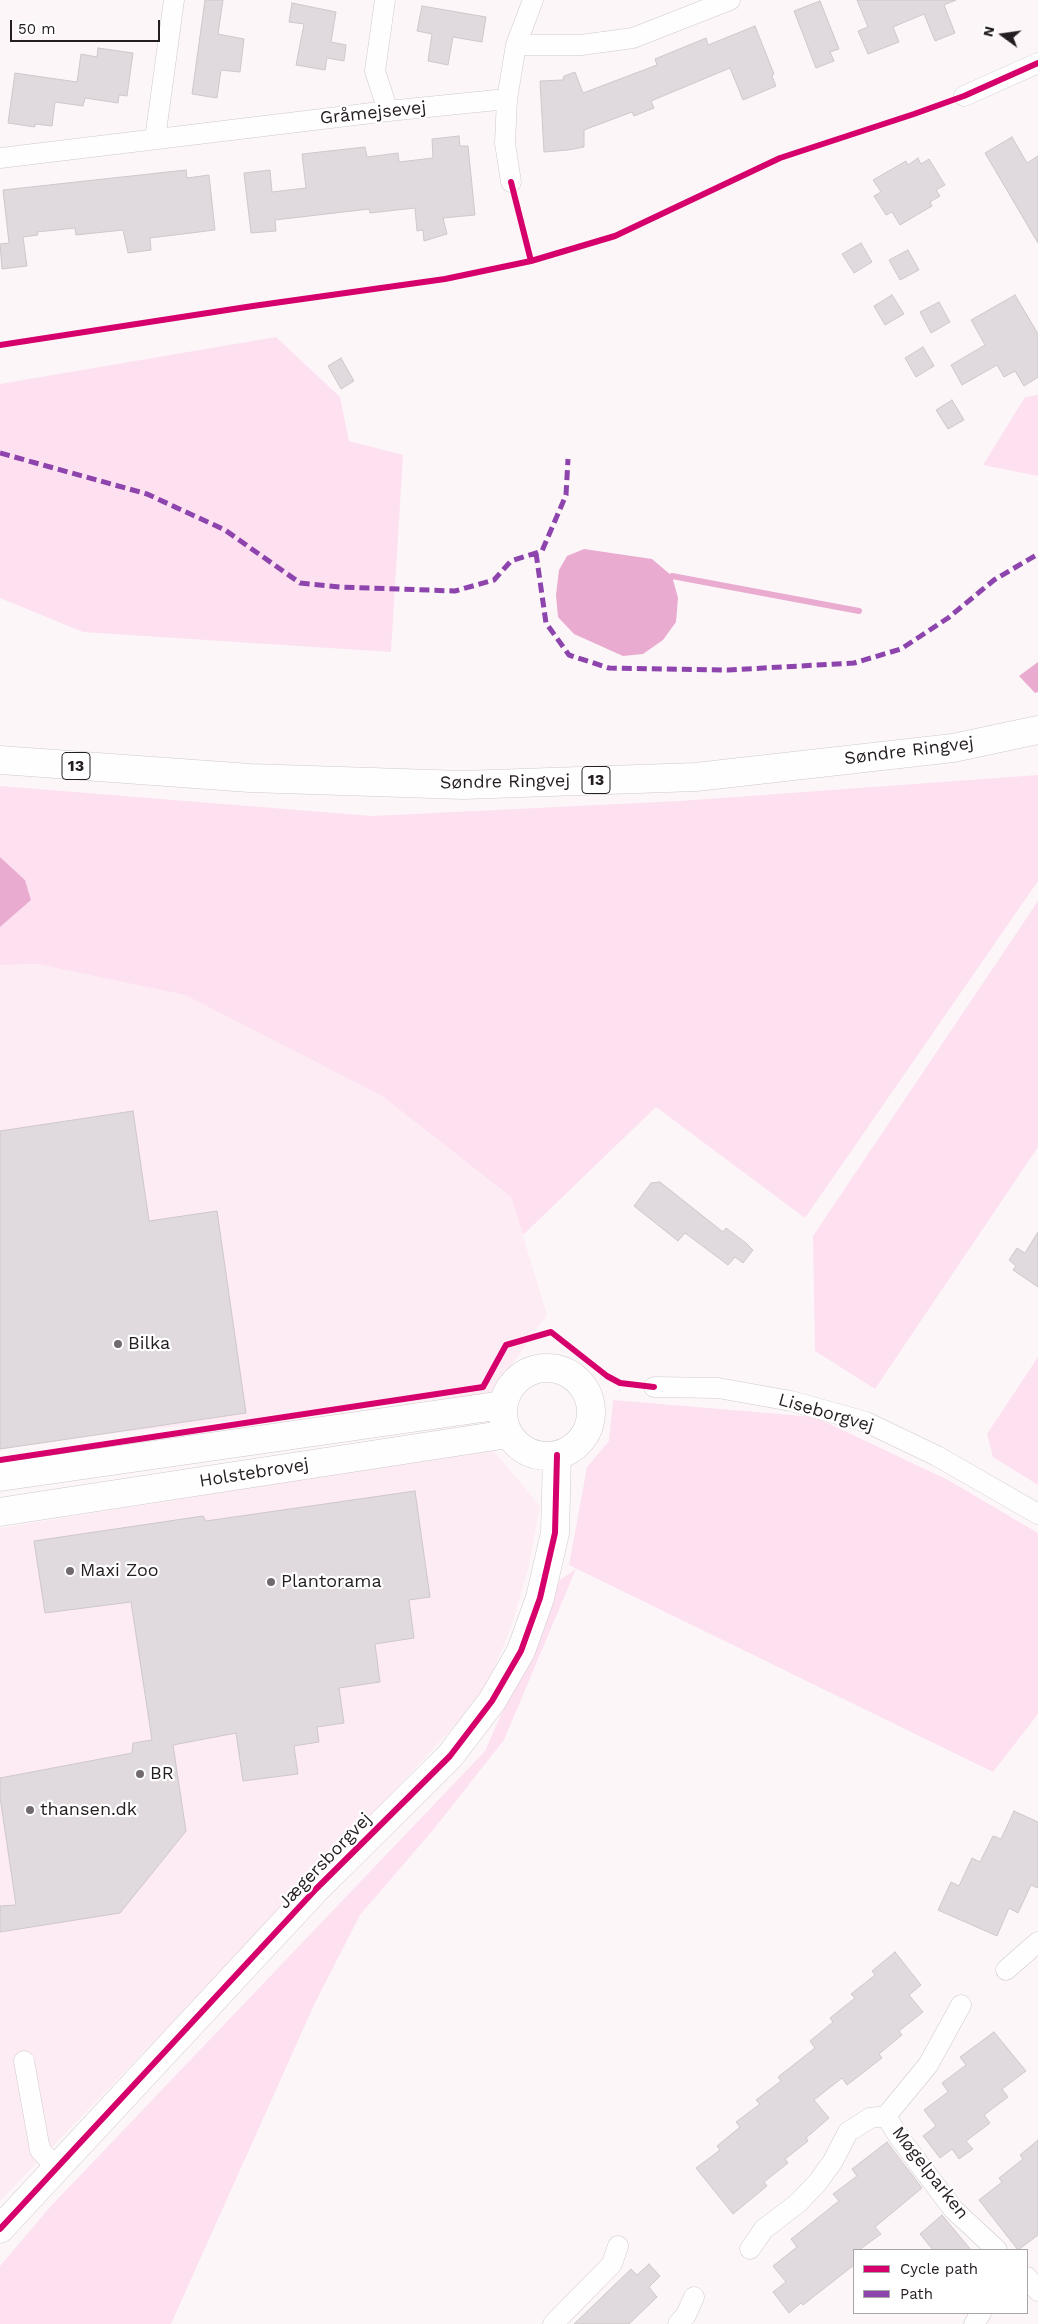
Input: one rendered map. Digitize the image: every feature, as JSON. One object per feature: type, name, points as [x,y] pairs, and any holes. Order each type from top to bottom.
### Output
[{"type":"street","points":[[155,139],[174,0]]},
{"type":"street","points":[[385,0],[375,71],[388,111]]},
{"type":"street","points":[[511,182],[505,143],[507,99],[516,45],[533,0]]},
{"type":"street","points":[[516,45],[582,45],[633,38],[730,0]]},
{"type":"street","points":[[964,96],[1038,63]]},
{"type":"street","name":"Gråmejsevej","points":[[0,158],[388,111],[507,99]]},
{"type":"street","name":"Søndre Ringvej","points":[[0,760],[250,778],[463,785],[696,777],[953,748],[1038,730]]},
{"type":"street","points":[[549,1367],[562,1370],[574,1376],[583,1386],[589,1398],[591,1413],[588,1427],[581,1440],[570,1449],[557,1455],[543,1456],[529,1452],[518,1445],[508,1434],[504,1420],[503,1405],[507,1393],[522,1375],[535,1369],[549,1367]]},
{"type":"street","name":"Liseborgvej","points":[[654,1387],[718,1388],[791,1401],[866,1422],[937,1456],[1038,1514]]},
{"type":"street","name":"Holstebrovej","points":[[0,1477],[503,1405]]},
{"type":"street","name":"Holstebrovej","points":[[0,1512],[508,1434]]},
{"type":"street","name":"Jægersborgvej","points":[[0,2229],[58,2169],[316,1889],[450,1756],[492,1701],[521,1651],[540,1598],[554,1533],[557,1455]]},
{"type":"street","points":[[1006,1970],[1038,1942]]},
{"type":"street","name":"Møgelparken","points":[[750,2249],[764,2229],[798,2203],[818,2182],[833,2160],[848,2132],[870,2118],[886,2116],[928,2065],[961,2005]]},
{"type":"street","points":[[24,2061],[40,2150],[58,2169]]},
{"type":"street","name":"Møgelparken","points":[[886,2116],[899,2138],[953,2209],[996,2249]]},
{"type":"street","points":[[553,2324],[612,2264],[618,2246]]},
{"type":"street","points":[[678,2324],[686,2316],[694,2297]]},
{"type":"shaded area","points":[[276,337],[340,397],[349,441],[403,455],[391,652],[83,632],[0,598],[0,384]]},
{"type":"shaded area","points":[[1038,395],[1038,476],[983,465],[1025,397]]},
{"type":"shaded area","points":[[584,549],[652,559],[672,576],[678,598],[676,622],[663,640],[643,654],[623,656],[574,634],[558,617],[556,595],[559,570],[567,556]]},
{"type":"shaded area","points":[[1038,662],[1038,692],[1035,693],[1019,676]]},
{"type":"shaded area","points":[[1038,775],[1038,881],[805,1218],[656,1107],[523,1235],[511,1197],[382,1096],[185,995],[37,964],[0,965],[0,927],[31,900],[25,880],[0,857],[0,786],[372,816],[680,801]]},
{"type":"shaded area","points":[[0,857],[25,880],[31,900],[0,927]]},
{"type":"shaded area","points":[[1038,901],[1038,1147],[875,1389],[815,1351],[813,1236]]},
{"type":"shaded area","points":[[37,964],[185,995],[382,1096],[511,1197],[547,1315],[491,1394],[0,1445],[0,965]]},
{"type":"shaded area","points":[[1038,1357],[1038,1485],[993,1457],[987,1434]]},
{"type":"shaded area","points":[[613,1400],[815,1417],[948,1480],[1038,1533],[1038,1714],[993,1772],[569,1565],[587,1467],[609,1441]]},
{"type":"shaded area","points":[[492,1449],[540,1506],[528,1569],[511,1628],[483,1695],[359,1829],[0,2201],[0,1528]]},
{"type":"shaded area","points":[[576,1569],[504,1740],[433,1830],[360,1915],[314,2005],[171,2324],[0,2324],[0,2266],[51,2206],[485,1751],[560,1580]]},
{"type":"building","points":[[205,0],[223,0],[218,34],[244,39],[240,72],[221,70],[217,98],[192,94]]},
{"type":"building","points":[[857,0],[956,0],[944,5],[955,33],[935,41],[924,14],[893,27],[899,42],[868,54],[858,31],[868,27]]},
{"type":"building","points":[[820,1],[839,49],[830,52],[834,61],[816,68],[794,11]]},
{"type":"building","points":[[292,3],[336,12],[331,42],[346,45],[344,61],[327,58],[325,70],[296,65],[304,24],[289,22]]},
{"type":"building","points":[[422,6],[486,17],[482,42],[453,37],[448,65],[428,61],[432,34],[417,31]]},
{"type":"building","points":[[755,26],[774,74],[772,76],[776,86],[743,100],[730,68],[651,101],[654,108],[634,116],[632,112],[584,130],[584,147],[544,152],[540,81],[563,80],[564,76],[575,72],[583,93],[657,65],[655,59],[706,38],[708,45]]},
{"type":"building","points":[[98,48],[133,53],[127,96],[119,95],[118,103],[85,98],[83,106],[55,102],[52,126],[35,124],[35,127],[8,123],[15,73],[77,82],[81,54],[97,57]]},
{"type":"building","points":[[459,136],[460,146],[468,146],[475,215],[443,218],[447,234],[424,241],[423,230],[417,231],[415,208],[370,213],[369,209],[275,220],[276,231],[251,233],[244,173],[270,170],[272,192],[306,188],[302,154],[365,147],[367,157],[398,153],[399,162],[433,158],[432,139]]},
{"type":"building","points":[[1012,137],[1027,163],[1038,156],[1038,243],[985,153]]},
{"type":"building","points":[[918,158],[921,164],[929,159],[945,185],[936,190],[940,196],[930,202],[932,206],[900,225],[892,212],[886,215],[874,196],[881,192],[873,180],[906,161],[908,165]]},
{"type":"building","points":[[186,170],[187,178],[209,175],[215,230],[150,238],[151,250],[128,253],[123,230],[76,235],[75,228],[37,232],[38,235],[23,237],[27,266],[2,269],[0,244],[9,243],[3,190]]},
{"type":"building","points":[[861,243],[872,262],[854,273],[842,254]]},
{"type":"building","points":[[908,250],[919,270],[900,280],[889,260]]},
{"type":"building","points":[[892,295],[904,314],[885,325],[874,306]]},
{"type":"building","points":[[1015,295],[1038,334],[1038,377],[1024,386],[1015,371],[1004,377],[997,365],[962,385],[951,365],[985,345],[971,320]]},
{"type":"building","points":[[939,302],[950,322],[931,333],[920,312]]},
{"type":"building","points":[[923,347],[934,366],[916,377],[905,358]]},
{"type":"building","points":[[341,358],[354,381],[341,389],[328,366]]},
{"type":"building","points":[[952,400],[964,420],[948,429],[936,410]]},
{"type":"building","name":"Bilka","points":[[133,1111],[149,1221],[217,1211],[246,1413],[0,1449],[0,1131]]},
{"type":"building","points":[[660,1182],[723,1232],[726,1228],[746,1243],[753,1250],[743,1263],[735,1257],[728,1265],[685,1233],[678,1241],[634,1206],[651,1183]]},
{"type":"building","points":[[1038,1232],[1038,1287],[1013,1270],[1016,1266],[1009,1260],[1017,1248],[1025,1253]]},
{"type":"building","points":[[415,1491],[430,1597],[409,1600],[414,1638],[375,1644],[380,1682],[339,1688],[344,1723],[317,1727],[319,1742],[294,1746],[298,1774],[243,1781],[236,1733],[173,1745],[186,1831],[120,1913],[0,1932],[0,1906],[16,1905],[0,1797],[0,1778],[132,1753],[133,1743],[152,1740],[131,1602],[45,1613],[34,1541],[203,1516],[206,1521]]},
{"type":"building","points":[[1014,1811],[1038,1822],[1038,1888],[1031,1885],[1018,1913],[1009,1908],[997,1936],[938,1910],[951,1882],[959,1886],[972,1858],[980,1862],[993,1836],[1001,1839]]},
{"type":"building","points":[[895,1952],[921,1985],[909,1995],[923,2012],[899,2031],[902,2035],[879,2054],[882,2058],[847,2085],[842,2078],[814,2100],[829,2118],[806,2138],[808,2141],[785,2159],[788,2163],[764,2182],[767,2186],[733,2214],[696,2168],[720,2150],[717,2146],[740,2127],[736,2122],[760,2104],[756,2100],[781,2081],[778,2077],[815,2048],[810,2041],[833,2022],[830,2018],[855,1998],[851,1994],[875,1975],[872,1971]]},
{"type":"building","points":[[994,2032],[1026,2071],[1002,2089],[1008,2097],[984,2115],[990,2123],[966,2141],[973,2149],[959,2159],[952,2149],[940,2158],[923,2136],[936,2126],[924,2110],[948,2092],[942,2083],[966,2065],[960,2057]]},
{"type":"building","points":[[1038,2140],[1038,2235],[1017,2249],[979,2200],[1002,2182],[999,2178],[1023,2159],[1020,2155]]},
{"type":"building","points":[[887,2142],[922,2188],[875,2227],[881,2234],[860,2249],[853,2249],[853,2266],[803,2305],[801,2303],[789,2313],[773,2292],[786,2282],[773,2266],[797,2247],[791,2239],[839,2201],[833,2194],[857,2176],[852,2169]]},
{"type":"building","points":[[942,2215],[970,2249],[932,2249],[920,2234]]},
{"type":"building","points":[[649,2264],[660,2276],[649,2287],[657,2297],[629,2324],[574,2324],[631,2269],[637,2275]]},
{"type":"waterway","points":[[672,576],[859,611]]},
{"type":"marked path","points":[[0,453],[147,494],[225,530],[300,583],[340,587],[455,591],[494,580],[511,561],[542,551],[566,495],[568,459]]},
{"type":"marked path","points":[[536,553],[546,623],[569,655],[609,668],[728,670],[854,663],[901,649],[948,618],[994,580],[1038,554]]},
{"type":"cycle path","points":[[0,345],[445,279],[531,261],[615,236],[780,158],[964,96],[1038,63]]},
{"type":"cycle path","points":[[511,182],[531,261]]},
{"type":"cycle path","points":[[0,1460],[483,1387],[506,1345],[551,1332],[607,1376],[620,1383],[654,1387]]},
{"type":"cycle path","points":[[0,2229],[316,1889],[450,1756],[492,1701],[521,1651],[540,1598],[555,1533],[557,1455]]},
{"type":"place","name":"Bilka","points":[[118,1344]]},
{"type":"place","name":"Maxi Zoo","points":[[70,1571]]},
{"type":"place","name":"Plantorama","points":[[271,1582]]},
{"type":"place","name":"BR","points":[[140,1774]]},
{"type":"place","name":"thansen.dk","points":[[30,1810]]}]
